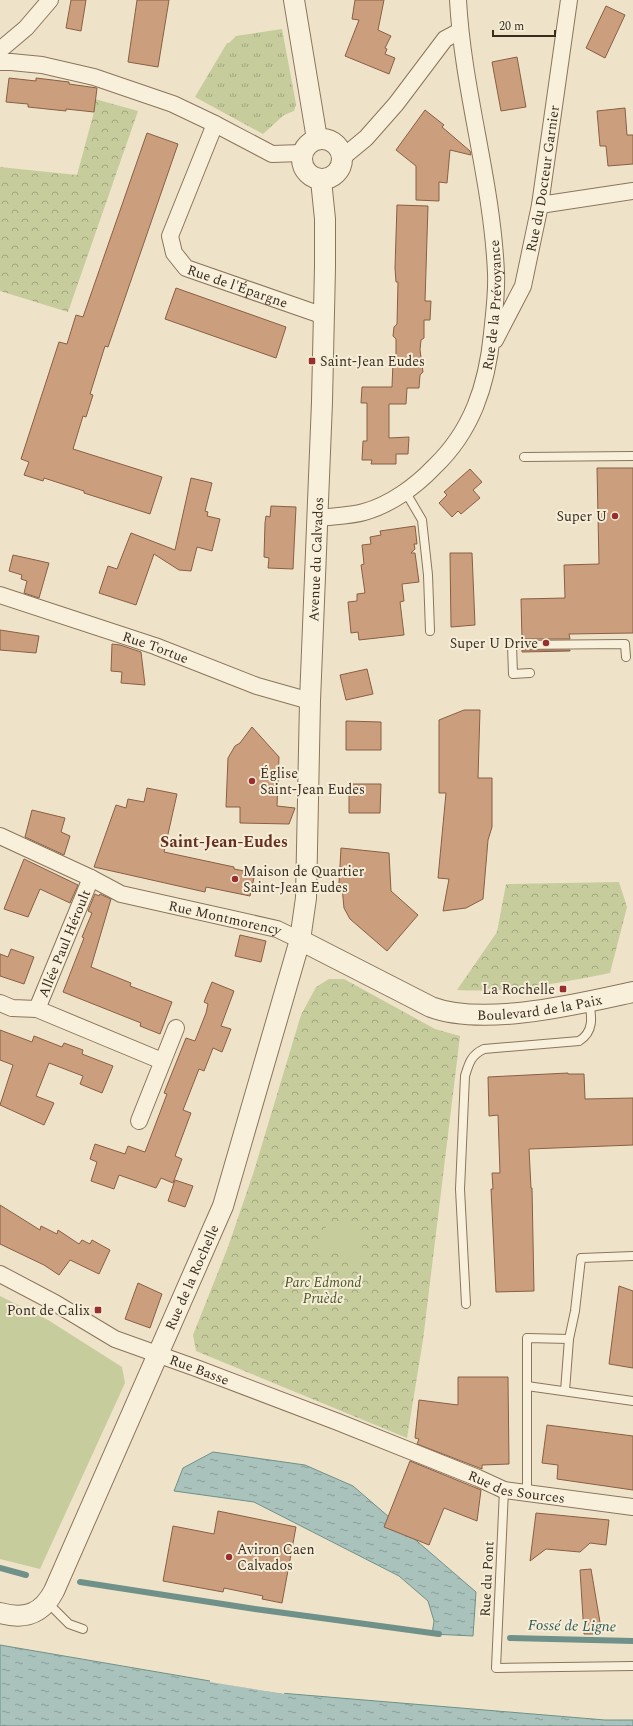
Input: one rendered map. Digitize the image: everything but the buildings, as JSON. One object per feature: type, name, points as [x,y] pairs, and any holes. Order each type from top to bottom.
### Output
[{"type":"street","points":[[0,50],[26,28],[50,0]]},
{"type":"street","points":[[294,0],[317,139]]},
{"type":"street","name":"Rue de la Prévoyance","points":[[318,518],[364,512],[387,503],[428,474],[456,442],[483,388],[491,349],[496,273],[490,201],[460,31],[458,0]]},
{"type":"street","name":"Rue du Docteur Garnier","points":[[491,349],[523,286],[540,205],[569,0]]},
{"type":"street","points":[[343,157],[336,144],[328,139],[317,139],[308,143],[302,153],[301,160],[304,169],[311,177],[321,180],[330,178],[337,173],[341,166],[343,157],[366,138],[396,104],[445,39],[460,31]]},
{"type":"street","points":[[0,62],[42,65],[94,77],[173,104],[272,154],[302,153]]},
{"type":"street","name":"Rue de l'Épargne","points":[[215,124],[170,236],[174,253],[186,268],[324,316]]},
{"type":"street","name":"Avenue du Calvados","points":[[300,940],[306,898],[310,700],[318,518],[324,316],[325,219],[321,180]]},
{"type":"street","points":[[540,205],[633,191]]},
{"type":"street","name":"Rue Tortue","points":[[0,595],[154,646],[257,686],[310,700]]},
{"type":"street","name":"Rue Montmorency","points":[[0,836],[91,878],[121,894],[277,929],[431,1007],[445,1012]]},
{"type":"street","name":"Allée Paul Héroult","points":[[37,1009],[91,878]]},
{"type":"street","name":"Rue de la Rochelle","points":[[48,1603],[223,1206],[300,940]]},
{"type":"street","name":"Boulevard de la Paix","points":[[445,1012],[451,1014],[513,1013],[554,1009],[633,992]]},
{"type":"street","name":"Allée Paul Héroult","points":[[0,1003],[12,1008],[37,1009],[162,1061]]},
{"type":"street","points":[[139,1120],[176,1028]]},
{"type":"street","name":"Rue Basse","points":[[0,1274],[55,1303],[115,1339],[330,1419],[406,1450]]},
{"type":"street","name":"Rue des Sources","points":[[406,1450],[478,1478],[504,1490],[633,1507]]},
{"type":"street","points":[[0,1613],[8,1615],[26,1615],[38,1610],[48,1603]]},
{"type":"lane","points":[[524,457],[633,456]]},
{"type":"lane","points":[[405,491],[422,520],[428,575],[430,631]]},
{"type":"lane","points":[[530,673],[513,674],[512,645],[625,644],[626,656]]},
{"type":"lane","points":[[466,1304],[460,1190],[465,1076],[469,1062],[475,1053],[484,1049],[579,1041],[589,1031],[591,1022],[589,1002]]},
{"type":"lane","points":[[566,1392],[569,1339],[575,1311],[581,1258],[633,1256]]},
{"type":"lane","points":[[526,1493],[527,1338],[569,1339]]},
{"type":"lane","points":[[527,1386],[633,1401]]},
{"type":"lane","name":"Rue du Pont","points":[[504,1490],[496,1668],[633,1666]]},
{"type":"lane","points":[[48,1603],[69,1624],[82,1629]]},
{"type":"green space","points":[[282,29],[296,104],[294,111],[284,115],[263,134],[195,97],[227,43],[229,43],[236,36]]},
{"type":"green space","points":[[95,99],[138,111],[68,312],[0,291],[0,167],[77,175],[94,112]]},
{"type":"green space","points":[[619,882],[627,907],[610,973],[553,984],[515,989],[476,991],[457,990],[497,932],[506,884]]},
{"type":"green space","name":"Parc Edmond Pruède","points":[[329,979],[344,979],[435,1029],[460,1036],[423,1340],[407,1438],[196,1351],[193,1335],[228,1247],[254,1171],[301,1015],[316,987]]},
{"type":"green space","points":[[328,1220],[367,1232],[358,1259],[319,1247]]},
{"type":"green space","points":[[0,1296],[48,1320],[122,1367],[125,1383],[40,1569],[0,1559]]},
{"type":"water","points":[[213,1452],[305,1465],[353,1486],[476,1592],[473,1636],[432,1634],[434,1621],[428,1601],[399,1576],[254,1502],[174,1491],[183,1468]]},
{"type":"water","points":[[0,1645],[280,1693],[605,1720],[633,1720],[633,1726],[0,1726]]},
{"type":"pier","points":[[210,1679],[285,1691],[284,1694],[210,1682]]},
{"type":"waterway","points":[[0,1568],[26,1575]]},
{"type":"waterway","points":[[80,1582],[255,1609],[439,1634]]},
{"type":"waterway","name":"Fossé de Ligne","points":[[510,1638],[633,1641]]},
{"type":"place","name":"Saint-Jean Eudes","points":[[312,361]]},
{"type":"place","name":"Super U","points":[[615,516]]},
{"type":"place","name":"Super U Drive","points":[[546,643]]},
{"type":"place","name":"Église Saint-Jean Eudes","points":[[252,781]]},
{"type":"place","name":"Maison de Quartier Saint-Jean Eudes","points":[[235,879]]},
{"type":"place","name":"La Rochelle","points":[[563,989]]},
{"type":"place","name":"Pont de Calix","points":[[98,1310]]},
{"type":"place","name":"Aviron Caen Calvados","points":[[229,1557]]},
{"type":"district","name":"Saint-Jean-Eudes","points":[[224,842]]}]
